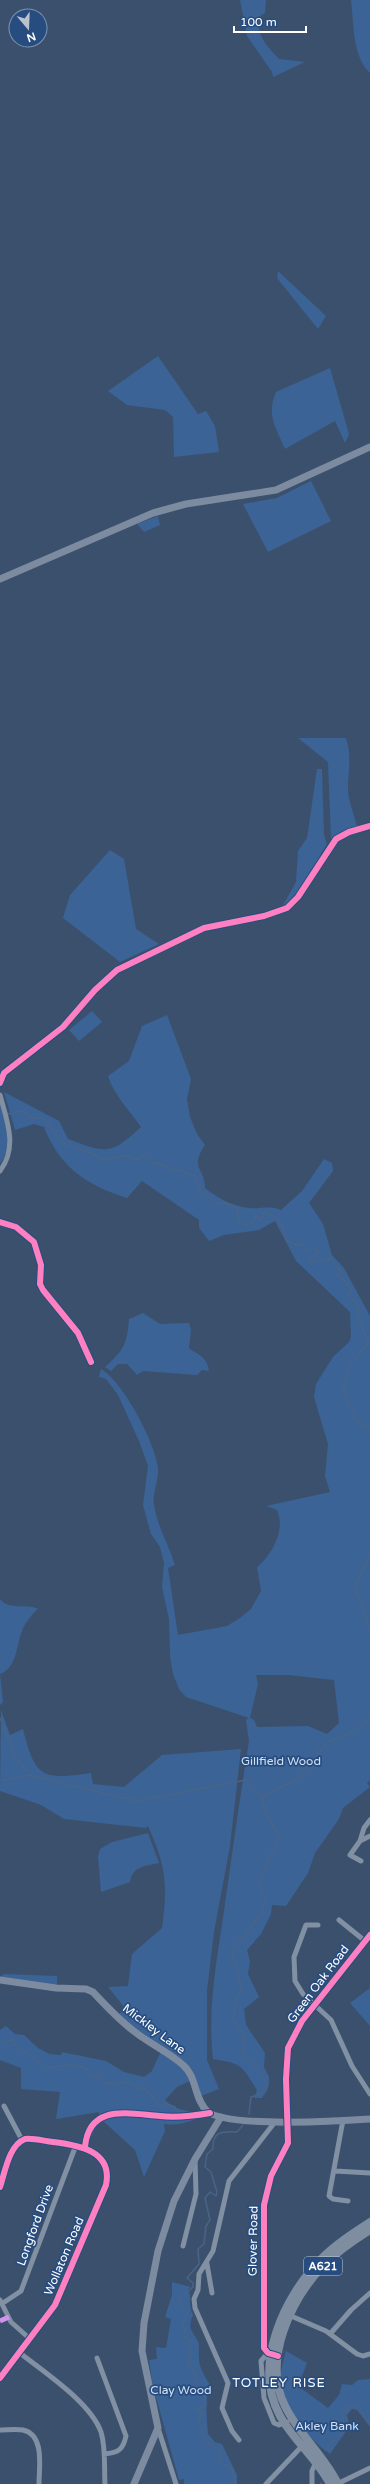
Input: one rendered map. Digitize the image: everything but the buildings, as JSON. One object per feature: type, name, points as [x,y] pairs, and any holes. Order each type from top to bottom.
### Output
[{"type":"main road","name":"A621","points":[[330,2484],[305,2443],[288,2422],[272,2393],[269,2370],[272,2354],[287,2307],[306,2276],[331,2250],[370,2222]]},
{"type":"main road","name":"A621","points":[[272,2354],[302,2293],[324,2266],[340,2250],[370,2230]]},
{"type":"main road","name":"A621","points":[[305,2443],[322,2457],[337,2484]]},
{"type":"street","points":[[0,579],[153,513],[186,504],[276,490],[370,447]]},
{"type":"street","points":[[0,1083],[4,1073],[62,1027],[95,990],[117,970],[204,928],[264,916],[287,908],[298,897],[336,839],[349,832],[370,826]]},
{"type":"street","points":[[0,1095],[10,1133],[8,1159],[0,1171]]},
{"type":"street","points":[[0,1222],[16,1227],[34,1242],[40,1260],[40,1284],[42,1290],[78,1333],[91,1362]]},
{"type":"street","points":[[361,1861],[350,1855],[360,1841],[364,1828],[370,1820]]},
{"type":"street","points":[[360,1841],[370,1836]]},
{"type":"street","points":[[338,1920],[365,1941]]},
{"type":"street","points":[[318,1925],[306,1925],[297,1946],[293,1964],[296,1984],[304,1994],[316,2004],[337,2029],[352,2066],[370,2094]]},
{"type":"street","name":"Green Oak Road","points":[[288,2122],[286,2079],[288,2048],[302,2021],[370,1934]]},
{"type":"street","name":"Mickley Lane","points":[[0,1980],[56,1988],[86,1989],[93,1992],[135,2032],[183,2065],[190,2074],[204,2108],[210,2113],[222,2117],[275,2122],[370,2119]]},
{"type":"street","points":[[4,2106],[22,2140]]},
{"type":"street","points":[[176,2484],[158,2428],[142,2351],[144,2323],[166,2220],[195,2158],[222,2117]]},
{"type":"street","points":[[343,2120],[330,2197],[333,2199],[348,2201]]},
{"type":"street","points":[[239,2440],[232,2432],[222,2408],[228,2383],[194,2305],[199,2274],[207,2264],[217,2235],[231,2177],[275,2122]]},
{"type":"street","name":"Glover Road","points":[[272,2354],[264,2345],[264,2205],[271,2176],[288,2145],[288,2122]]},
{"type":"street","points":[[0,2187],[14,2148],[22,2140],[28,2139],[76,2145]]},
{"type":"street","name":"Longford Drive","points":[[1,2302],[21,2291],[76,2145]]},
{"type":"street","name":"Wollaton Road","points":[[0,2378],[55,2305],[106,2185],[107,2170],[103,2160],[85,2147],[76,2145]]},
{"type":"street","points":[[183,2246],[196,2194],[195,2158]]},
{"type":"street","points":[[334,2171],[370,2173]]},
{"type":"street","points":[[207,2264],[212,2293]]},
{"type":"street","points":[[330,2334],[351,2310],[370,2293]]},
{"type":"street","points":[[1,2302],[11,2322],[30,2339]]},
{"type":"street","points":[[291,2316],[330,2334],[357,2354],[363,2356],[370,2354]]},
{"type":"street","points":[[20,2352],[92,2415],[101,2433],[104,2454],[105,2484]]},
{"type":"street","points":[[97,2358],[126,2436],[124,2447],[119,2452],[104,2454]]},
{"type":"street","points":[[134,2484],[158,2428]]},
{"type":"street","points":[[0,2430],[23,2430],[35,2439],[40,2456],[39,2484]]},
{"type":"street","points":[[266,2484],[305,2443]]},
{"type":"street","points":[[312,2484],[312,2471],[316,2462]]},
{"type":"street","points":[[337,2484],[370,2468]]},
{"type":"green space","points":[[240,0],[266,0],[265,13],[260,16],[259,23],[259,29],[263,40],[279,59],[305,62],[273,77],[272,72],[247,36]]},
{"type":"green space","points":[[351,0],[370,0],[370,73],[364,66],[357,48]]},
{"type":"green space","points":[[278,271],[326,316],[318,329],[277,278]]},
{"type":"green space","points":[[158,356],[198,414],[206,411],[215,426],[219,452],[174,457],[173,417],[165,410],[127,405],[108,391]]},
{"type":"green space","points":[[330,368],[349,434],[345,443],[335,421],[285,449],[273,421],[272,415],[273,400],[276,392]]},
{"type":"green space","points":[[311,481],[331,521],[268,552],[243,504],[277,498]]},
{"type":"green space","points":[[158,516],[160,525],[144,532],[137,524]]},
{"type":"green space","points":[[298,738],[346,738],[349,757],[348,793],[357,826],[331,839],[328,762]]},
{"type":"green space","points":[[317,769],[322,769],[324,835],[327,844],[297,895],[282,907],[296,882],[298,851],[307,838]]},
{"type":"green space","points":[[110,850],[124,859],[136,929],[159,944],[120,962],[63,918],[70,895]]},
{"type":"green space","points":[[92,1011],[102,1022],[79,1041],[69,1030]]},
{"type":"green space","name":"Gillfield Wood","points":[[167,1015],[191,1079],[187,1099],[190,1117],[197,1134],[205,1145],[200,1153],[198,1164],[203,1176],[205,1188],[210,1192],[238,1206],[250,1208],[269,1207],[281,1210],[302,1191],[324,1159],[332,1163],[333,1171],[309,1203],[323,1224],[332,1255],[344,1268],[370,1316],[370,1780],[367,1783],[370,1787],[343,1808],[339,1819],[315,1853],[308,1873],[286,1906],[272,1905],[271,1914],[261,1934],[247,1950],[250,1961],[248,1974],[259,1997],[244,2009],[246,2025],[265,2053],[264,2067],[269,2077],[267,2091],[262,2098],[254,2098],[257,2090],[248,2075],[240,2067],[230,2062],[213,2059],[211,2040],[212,2003],[216,1966],[249,1741],[246,1720],[249,1718],[186,1697],[179,1689],[173,1674],[170,1656],[169,1619],[162,1587],[164,1563],[160,1547],[151,1534],[143,1505],[148,1466],[139,1441],[118,1395],[106,1379],[99,1377],[101,1369],[109,1375],[128,1399],[145,1429],[156,1457],[158,1473],[154,1505],[175,1565],[168,1568],[178,1635],[227,1626],[251,1609],[261,1591],[257,1567],[268,1556],[272,1549],[279,1533],[280,1525],[277,1510],[266,1506],[330,1492],[325,1476],[328,1444],[314,1397],[316,1384],[333,1357],[349,1342],[351,1337],[350,1312],[296,1261],[275,1221],[259,1230],[224,1235],[209,1241],[199,1228],[199,1220],[142,1181],[127,1198],[113,1193],[87,1181],[76,1173],[58,1154],[44,1127],[34,1124],[15,1130],[4,1092],[59,1121],[68,1139],[81,1144],[100,1149],[107,1149],[122,1143],[131,1136],[141,1127],[118,1096],[110,1083],[108,1076],[129,1061],[142,1026]],"holes":[[[256,1675],[288,1675],[334,1680],[339,1723],[327,1734],[308,1726],[257,1727],[254,1720],[250,1718],[258,1684]]]},
{"type":"green space","points":[[0,1103],[6,1126],[7,1150],[0,1164]]},
{"type":"green space","points":[[143,1313],[160,1324],[189,1323],[191,1330],[189,1348],[204,1359],[209,1371],[202,1370],[197,1375],[143,1371],[137,1375],[127,1364],[118,1364],[111,1371],[105,1367],[116,1356],[126,1341],[129,1319]]},
{"type":"green space","points":[[0,1599],[8,1605],[34,1607],[38,1609],[28,1619],[23,1628],[13,1662],[6,1671],[0,1674]]},
{"type":"green space","points":[[0,1674],[3,1702],[0,1705]]},
{"type":"green space","points":[[1,1710],[10,1735],[23,1729],[32,1758],[43,1772],[61,1776],[91,1773],[93,1784],[124,1787],[162,1755],[241,1749],[230,1846],[214,1932],[207,1991],[207,2060],[219,2089],[201,2096],[191,2068],[185,2062],[140,2033],[118,2015],[125,2008],[108,1987],[128,1986],[132,1954],[162,1928],[165,1899],[164,1876],[159,1853],[148,1826],[146,1828],[64,1819],[41,1805],[0,1791]]},
{"type":"green space","points":[[148,1833],[159,1863],[140,1868],[131,1877],[130,1882],[101,1892],[98,1857],[100,1849],[112,1842]]},
{"type":"green space","points":[[4,1974],[57,1976],[57,1985],[0,1977]]},
{"type":"green space","points":[[370,1988],[370,2026],[350,2003]]},
{"type":"green space","points":[[6,2026],[15,2034],[24,2035],[38,2048],[50,2054],[61,2055],[62,2052],[106,2061],[124,2072],[144,2077],[152,2071],[161,2051],[183,2067],[190,2081],[177,2087],[165,2100],[169,2104],[200,2117],[183,2123],[164,2124],[165,2131],[144,2177],[135,2150],[103,2121],[96,2127],[88,2144],[82,2142],[90,2123],[99,2115],[99,2112],[56,2119],[60,2092],[21,2089],[21,2068],[0,2060],[0,2030]]},
{"type":"green space","name":"Clay Wood","points":[[172,2282],[191,2287],[188,2289],[193,2315],[190,2325],[199,2344],[201,2367],[212,2388],[208,2391],[206,2413],[208,2434],[215,2442],[222,2444],[237,2475],[237,2484],[184,2484],[184,2479],[179,2480],[153,2386],[149,2360],[157,2359],[156,2347],[166,2348],[171,2319],[165,2317],[172,2295]]},
{"type":"green space","name":"Akley Bank","points":[[286,2351],[307,2363],[298,2386],[328,2408],[339,2395],[342,2384],[352,2385],[358,2380],[370,2379],[370,2427],[357,2410],[352,2409],[347,2415],[349,2423],[347,2430],[330,2454],[312,2439],[303,2429],[289,2408],[285,2396],[281,2372]]},
{"type":"waterway","points":[[8,1114],[21,1111],[34,1119],[41,1117],[48,1123],[63,1142],[98,1156],[103,1160],[126,1156],[137,1160],[142,1155],[152,1162],[196,1176],[200,1190],[217,1204],[225,1203],[237,1208],[240,1224],[251,1224],[256,1216],[260,1220],[264,1216],[262,1212],[277,1218],[282,1225],[287,1241],[296,1245],[303,1244],[305,1249],[319,1250],[309,1260],[311,1262],[324,1261],[330,1258],[341,1273],[337,1276],[343,1279],[352,1290],[349,1295],[359,1307],[358,1317],[368,1342]]},
{"type":"waterway","points":[[370,1341],[350,1365],[343,1392],[357,1421],[370,1429]]},
{"type":"waterway","points":[[370,1555],[355,1587],[370,1629]]},
{"type":"waterway","points":[[0,1718],[14,1755],[30,1775],[136,1801],[246,1780],[262,1797]]},
{"type":"waterway","points":[[249,2114],[251,2097],[261,2094],[266,2084],[264,2077],[242,2052],[245,2037],[233,2020],[236,2001],[242,1988],[231,1951],[261,1915],[266,1899],[259,1885],[279,1835],[267,1815],[262,1797],[297,1779],[328,1742],[350,1733],[370,1719]]},
{"type":"waterway","points":[[0,1781],[29,1775]]},
{"type":"waterway","points":[[0,2044],[13,2039],[15,2045],[48,2068],[78,2065],[87,2069],[89,2075],[101,2077],[105,2084],[111,2082],[116,2085],[125,2081],[140,2089],[144,2088],[153,2096],[156,2103],[163,2106],[165,2103],[175,2107],[177,2111],[193,2114]]},
{"type":"waterway","points":[[235,2484],[232,2468],[220,2463],[220,2449],[211,2446],[202,2435],[205,2427],[200,2425],[198,2419],[202,2415],[197,2410],[200,2407],[206,2406],[205,2395],[197,2391],[197,2377],[188,2363],[191,2358],[189,2351],[192,2341],[183,2336],[185,2330],[183,2326],[188,2312],[182,2308],[179,2299],[193,2287],[193,2283],[187,2278],[199,2264],[198,2249],[204,2244],[206,2226],[210,2220],[205,2198],[210,2192],[216,2196],[217,2192],[211,2172],[205,2167],[207,2154],[213,2149],[213,2143],[216,2135],[223,2132],[237,2132],[243,2125]]},
{"type":"waterway","points":[[325,2450],[344,2430],[343,2413],[351,2405],[359,2408],[370,2425]]},
{"type":"marked path","points":[[0,2321],[9,2317]]},
{"type":"cycle path","points":[[0,1083],[4,1073],[63,1027],[95,990],[117,970],[204,928],[264,916],[287,908],[298,897],[336,839],[349,832],[370,826]]},
{"type":"cycle path","points":[[0,1222],[16,1227],[34,1242],[41,1265],[40,1284],[43,1290],[78,1333],[91,1362]]},
{"type":"cycle path","points":[[278,2356],[268,2353],[264,2348],[264,2205],[271,2176],[288,2143],[286,2079],[288,2048],[302,2021],[370,1935]]},
{"type":"cycle path","points":[[85,2147],[88,2133],[94,2123],[102,2117],[112,2114],[124,2113],[179,2117],[210,2113]]},
{"type":"cycle path","points":[[0,2187],[11,2153],[15,2147],[25,2139],[63,2143],[83,2148],[99,2157],[104,2164],[107,2174],[106,2185],[55,2305],[0,2378]]},
{"type":"district","name":"TOTLEY RISE","points":[[279,2383]]}]
